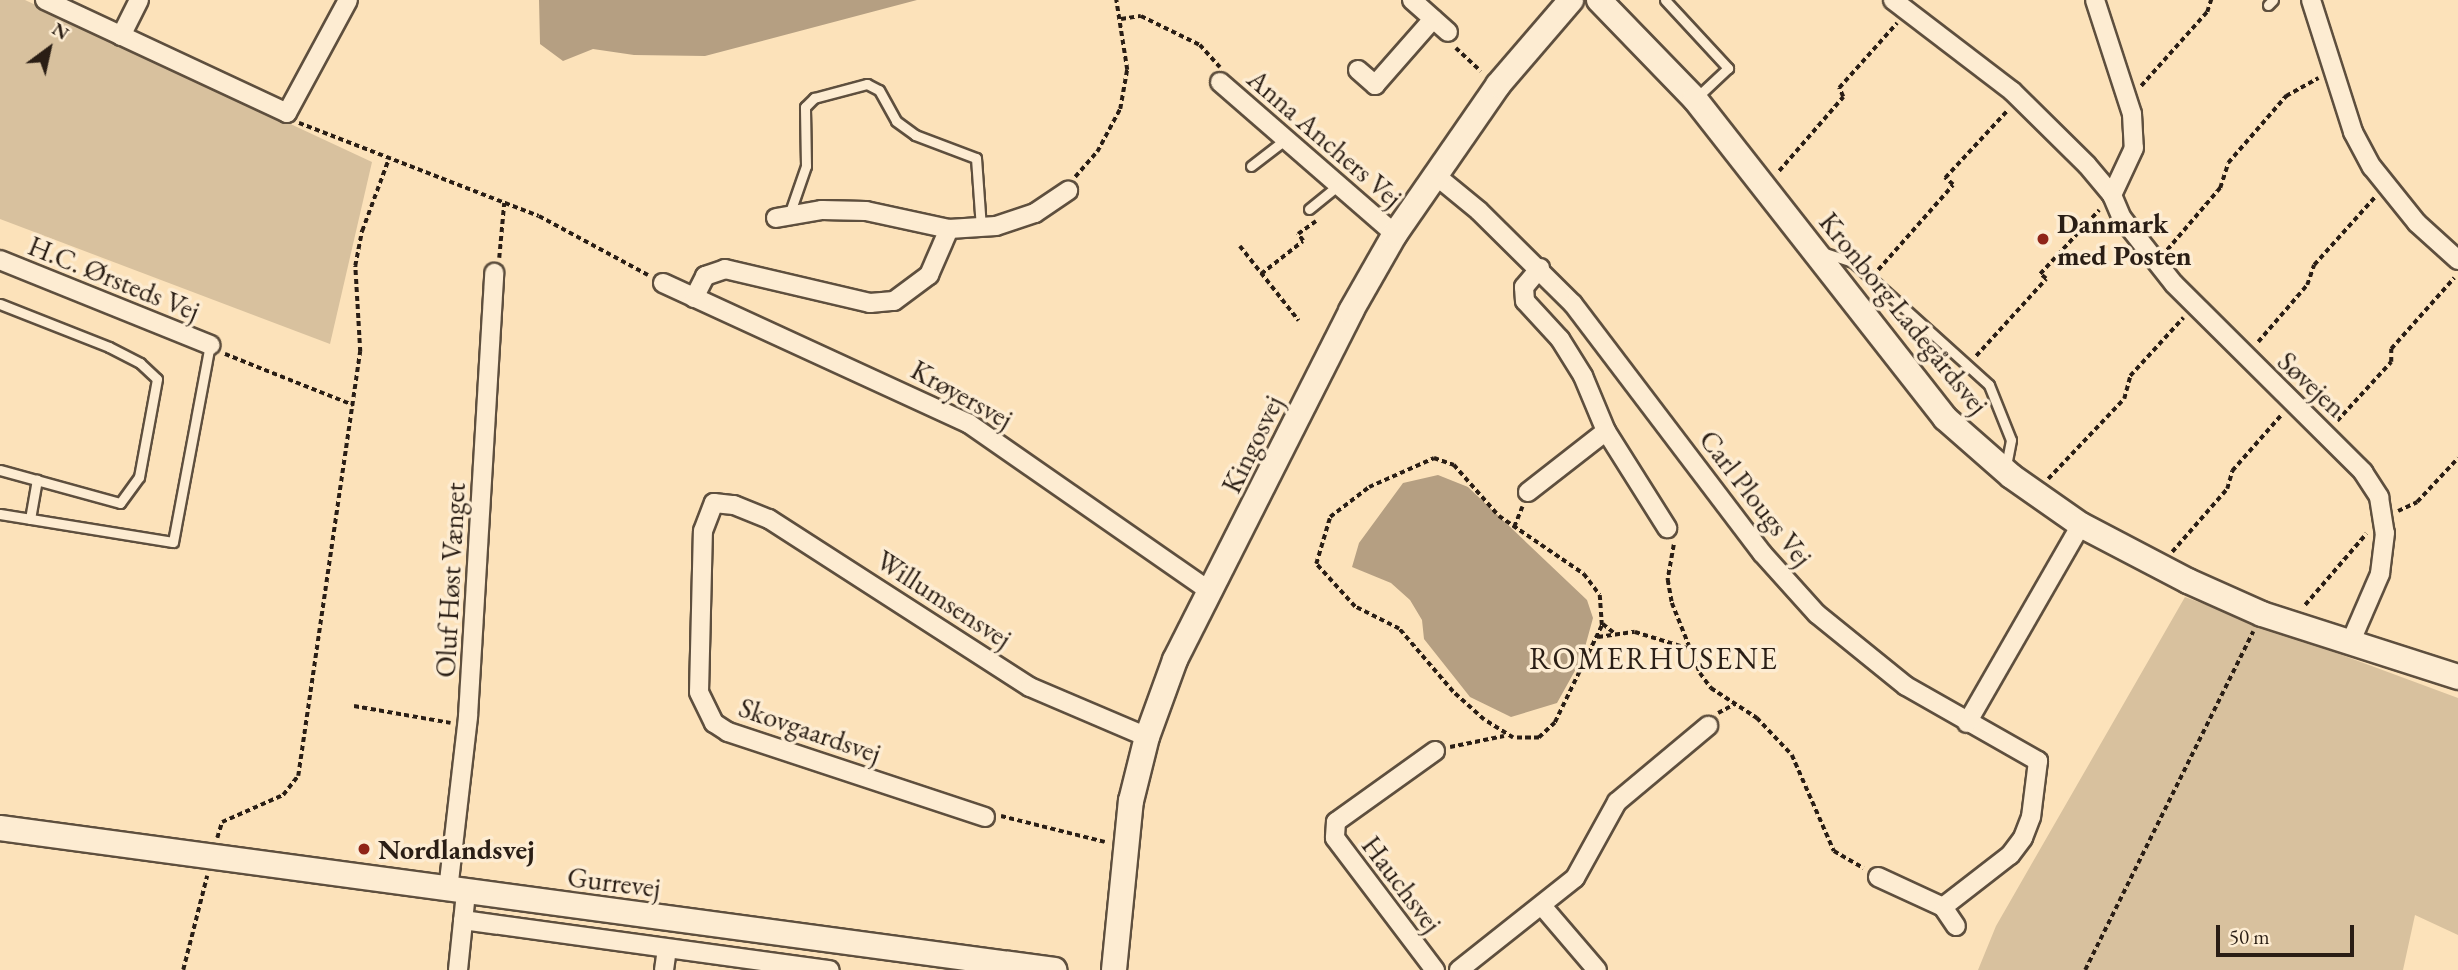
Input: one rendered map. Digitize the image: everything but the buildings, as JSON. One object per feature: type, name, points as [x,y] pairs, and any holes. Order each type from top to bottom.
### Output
[{"type":"street","points":[[45,0],[286,114],[348,0]]},
{"type":"street","points":[[121,36],[139,0]]},
{"type":"street","points":[[1412,0],[1448,32]]},
{"type":"street","name":"Kingosvej","points":[[1114,970],[1131,802],[1147,737],[1175,660],[1351,312],[1395,234],[1498,85],[1572,0]]},
{"type":"street","name":"Kronborg Ladegårdsvej","points":[[1599,0],[1695,99],[1929,397],[2004,471],[2081,525],[2262,614],[2458,677]]},
{"type":"street","points":[[2095,0],[2127,100],[2134,148],[2112,195]]},
{"type":"street","points":[[2311,0],[2353,132],[2384,186],[2458,260]]},
{"type":"street","name":"Søvejen","points":[[1900,5],[2019,98],[2112,195],[2122,218],[2194,306],[2326,433],[2362,472],[2379,497],[2382,519],[2380,574],[2351,641]]},
{"type":"street","points":[[1358,70],[1375,85],[1433,19]]},
{"type":"street","name":"Anna Anchers Vej","points":[[1220,82],[1395,234]]},
{"type":"street","name":"Carl Plougs Vej","points":[[1434,174],[1540,268],[1573,303],[1762,554],[1817,614],[1906,686],[2038,761],[2031,817],[2010,855],[1943,906]]},
{"type":"street","points":[[782,217],[822,210],[866,211],[950,229],[981,227],[1035,213],[1068,191]]},
{"type":"street","points":[[694,298],[705,276],[725,269],[870,303],[894,301],[929,275],[950,229]]},
{"type":"street","name":"H.C. Ørsteds Vej","points":[[0,260],[210,345]]},
{"type":"street","name":"Oluf Høst Vænget","points":[[457,892],[497,265]]},
{"type":"street","points":[[1540,268],[1524,287],[1525,301],[1560,339],[1583,376],[1606,431],[1667,528]]},
{"type":"street","name":"Krøyersvej","points":[[663,283],[968,423],[1211,592]]},
{"type":"street","points":[[1528,492],[1606,431]]},
{"type":"street","name":"Willumsensvej","points":[[714,503],[734,505],[769,519],[1030,687],[1147,737]]},
{"type":"street","name":"Skovgaardsvej","points":[[714,503],[703,531],[699,692],[714,723],[728,732],[985,817]]},
{"type":"street","points":[[1967,723],[2081,525]]},
{"type":"street","points":[[1459,970],[1543,907],[1575,878],[1617,802],[1709,726]]},
{"type":"street","name":"Hauchsvej","points":[[1435,751],[1336,822],[1335,838],[1435,970]]},
{"type":"street","name":"Gurrevej","points":[[0,828],[953,963],[1054,970]]},
{"type":"street","points":[[1878,877],[1943,906],[1956,926]]},
{"type":"street","points":[[457,892],[463,920],[458,970]]},
{"type":"street","points":[[1543,907],[1597,970]]},
{"type":"street","name":"Gurrevej","points":[[463,920],[830,970]]},
{"type":"street","points":[[664,970],[667,949]]},
{"type":"lane","points":[[1664,0],[1728,68],[1695,99]]},
{"type":"lane","points":[[782,217],[806,166],[805,107],[814,99],[867,84],[878,90],[896,121],[915,135],[976,159],[981,227]]},
{"type":"lane","points":[[1251,166],[1286,139]]},
{"type":"lane","points":[[1309,209],[1339,185]]},
{"type":"lane","points":[[1812,249],[1853,262],[1989,385],[2011,440],[2004,471]]},
{"type":"lane","points":[[0,303],[109,347],[140,363],[157,379],[139,477],[120,503],[0,470]]},
{"type":"lane","name":"H.C. Ørsteds Vej","points":[[0,514],[173,542],[210,345]]},
{"type":"lane","points":[[30,519],[37,480]]},
{"type":"path","points":[[1068,191],[1097,152],[1120,109],[1127,70],[1116,0]]},
{"type":"path","points":[[2127,100],[2207,12],[2211,0]]},
{"type":"path","points":[[1765,188],[1843,97],[1839,88],[1900,5]]},
{"type":"path","points":[[1121,19],[1141,16],[1200,45],[1220,63],[1220,82]]},
{"type":"path","points":[[1448,32],[1448,41],[1498,85]]},
{"type":"path","points":[[2156,262],[2220,188],[2228,163],[2286,96],[2334,72]]},
{"type":"path","points":[[1871,278],[1953,185],[1945,178],[2019,98]]},
{"type":"path","points":[[286,114],[299,124],[539,216],[663,283]]},
{"type":"path","points":[[183,970],[210,858],[222,822],[283,795],[298,776],[360,352],[355,266],[362,231],[389,158]]},
{"type":"path","points":[[2245,357],[2307,285],[2314,265],[2384,186]]},
{"type":"path","points":[[1929,397],[1968,366],[2046,279],[2040,274],[2112,195]]},
{"type":"path","points":[[497,265],[504,203]]},
{"type":"path","points":[[1261,274],[1303,241],[1298,234],[1317,220],[1309,209]]},
{"type":"path","points":[[1240,246],[1299,321]]},
{"type":"path","points":[[2326,433],[2391,362],[2391,349],[2458,273]]},
{"type":"path","points":[[2034,493],[2124,398],[2130,376],[2194,306]]},
{"type":"path","points":[[210,345],[243,363],[353,405]]},
{"type":"path","points":[[2160,566],[2227,489],[2232,471],[2292,402]]},
{"type":"path","points":[[2290,622],[2382,519],[2417,502],[2458,458]]},
{"type":"path","points":[[1462,744],[1506,735],[1534,740],[1550,730],[1603,624],[1601,600],[1591,579],[1508,524],[1465,475],[1445,461],[1424,461],[1369,487],[1327,520],[1316,555],[1318,568],[1355,607],[1399,629],[1460,699],[1506,735]]},
{"type":"path","points":[[1667,528],[1675,539],[1668,580],[1687,648],[1711,688],[1757,718],[1791,755],[1834,851],[1878,877]]},
{"type":"path","points":[[2085,970],[2262,614]]},
{"type":"path","points":[[1603,624],[1614,633]]},
{"type":"path","points":[[1596,638],[1614,633],[1644,633],[1687,648]]},
{"type":"path","points":[[354,706],[467,725]]},
{"type":"path","points":[[985,817],[996,815],[1126,847]]},
{"type":"shaded area","points":[[0,0],[25,0],[372,162],[330,344],[0,219]]},
{"type":"shaded area","points":[[539,0],[917,0],[705,56],[634,55],[593,49],[563,61],[540,44]]},
{"type":"shaded area","points":[[1438,475],[1468,487],[1587,600],[1593,618],[1582,658],[1557,703],[1511,717],[1470,697],[1424,639],[1422,620],[1410,600],[1391,583],[1352,567],[1359,543],[1403,483]]},
{"type":"shaded area","points":[[2185,597],[2458,698],[2458,935],[2415,915],[2403,970],[1978,970],[1996,926]]},
{"type":"place","name":"Danmark med Posten","points":[[2043,239]]},
{"type":"place","name":"Nordlandsvej","points":[[364,849]]},
{"type":"district","name":"ROMERHUSENE","points":[[1654,659]]}]
